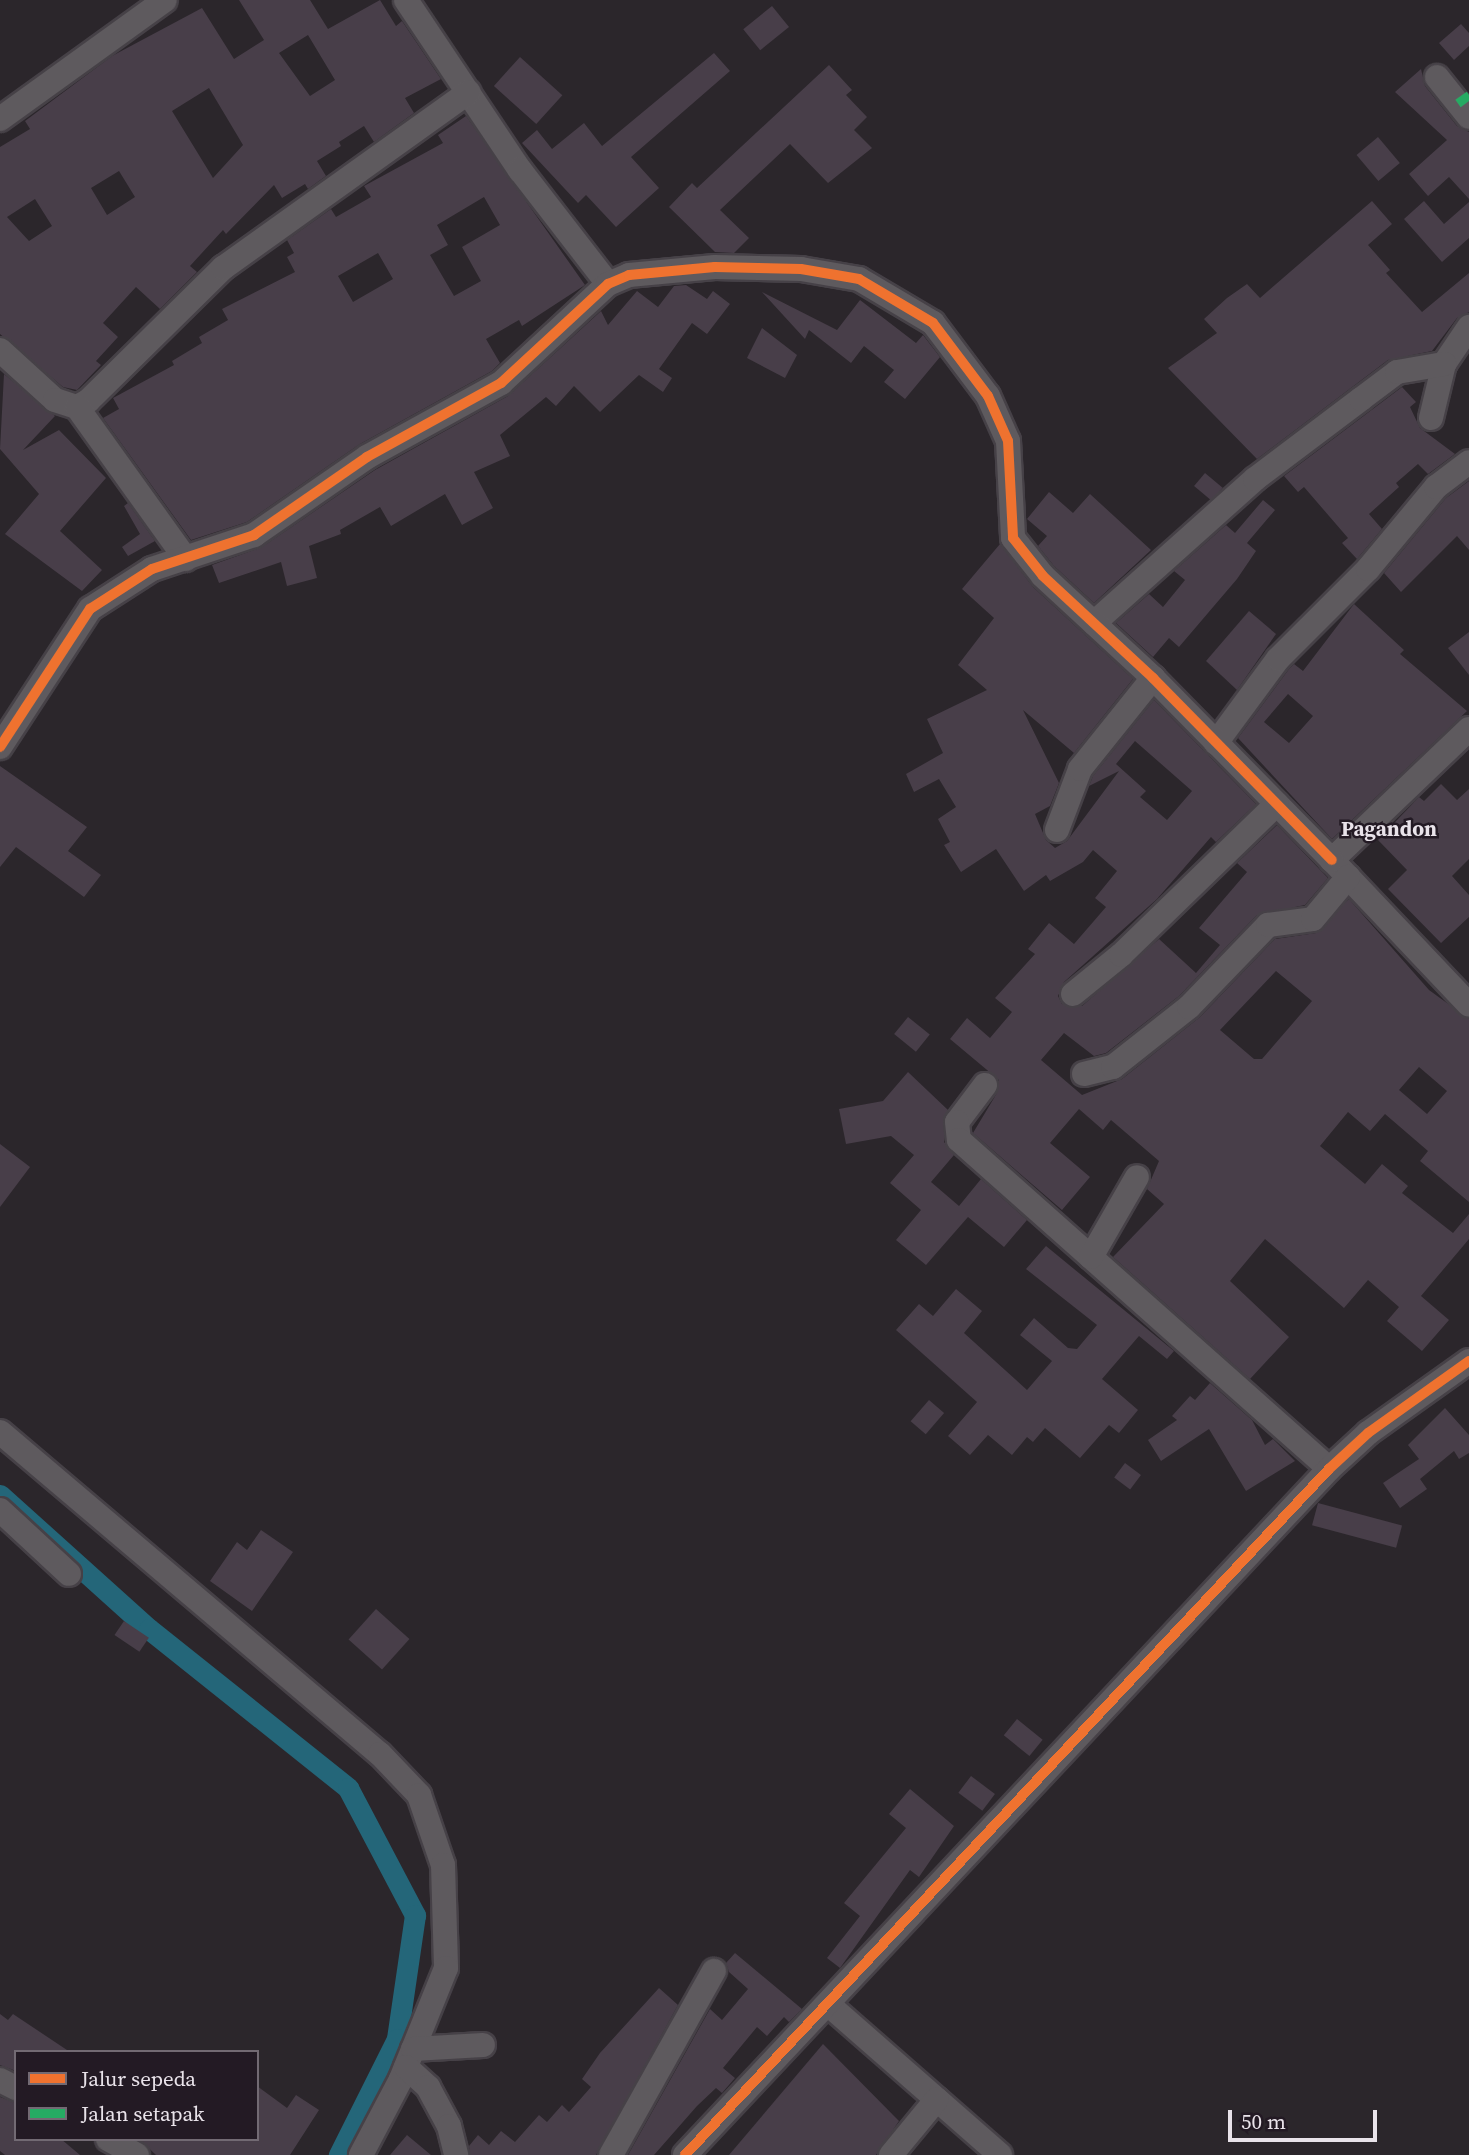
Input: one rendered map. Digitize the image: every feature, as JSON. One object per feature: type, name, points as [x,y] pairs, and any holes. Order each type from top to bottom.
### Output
[{"type":"street","points":[[0,119],[165,0]]},
{"type":"street","points":[[406,0],[520,170],[608,284]]},
{"type":"street","points":[[1437,77],[1465,105]]},
{"type":"street","points":[[77,407],[223,268],[469,92]]},
{"type":"street","points":[[0,747],[90,609],[152,569],[254,535],[367,457],[501,383],[608,284],[629,275],[715,267],[801,269],[859,279],[895,296],[933,323],[988,396],[1008,441],[1013,538],[1094,623],[1153,678],[1277,804],[1469,1004]]},
{"type":"street","points":[[1431,418],[1444,364],[1469,327]]},
{"type":"street","points":[[0,351],[55,400],[77,407],[186,559]]},
{"type":"street","points":[[1094,623],[1264,472],[1397,372],[1444,364]]},
{"type":"street","points":[[1216,743],[1253,687],[1360,577],[1436,487],[1469,462]]},
{"type":"street","points":[[1057,830],[1080,769],[1153,678]]},
{"type":"street","points":[[1084,1074],[1113,1067],[1189,1007],[1261,929],[1313,919],[1340,869],[1469,729]]},
{"type":"street","points":[[1073,994],[1121,955],[1277,804]]},
{"type":"street","points":[[985,1085],[957,1122],[959,1140],[1329,1469]]},
{"type":"street","points":[[1091,1257],[1137,1177]]},
{"type":"street","points":[[685,2155],[830,2006],[1329,1469],[1368,1433],[1469,1361]]},
{"type":"street","points":[[0,1432],[380,1754],[419,1795],[443,1865],[446,1968],[410,2058],[360,2155]]},
{"type":"street","points":[[0,1510],[69,1574]]},
{"type":"street","points":[[611,2155],[714,1971]]},
{"type":"street","points":[[830,2006],[1000,2155]]},
{"type":"street","points":[[410,2058],[483,2045]]},
{"type":"street","points":[[410,2058],[449,2126],[456,2155]]},
{"type":"street","points":[[891,2155],[937,2099]]},
{"type":"street","points":[[112,2141],[137,2155]]},
{"type":"building","points":[[239,0],[310,0],[328,29],[380,0],[396,26],[402,21],[441,79],[405,98],[414,113],[374,142],[364,126],[339,142],[341,146],[317,161],[326,176],[308,189],[305,184],[282,198],[274,185],[226,234],[223,230],[190,266],[197,272],[160,309],[136,287],[103,323],[118,337],[96,361],[101,365],[77,390],[63,387],[0,334],[0,147],[30,129],[25,121],[112,56],[202,8],[234,59],[264,40]],"holes":[[[308,35],[335,80],[310,96],[279,53]],[[209,88],[243,145],[213,178],[172,111]],[[119,171],[135,197],[107,215],[91,188]],[[35,199],[52,226],[29,241],[7,217]]]},
{"type":"building","points":[[772,6],[789,27],[760,50],[743,29]]},
{"type":"building","points":[[1461,24],[1469,33],[1469,46],[1454,60],[1439,43]]},
{"type":"building","points":[[714,53],[730,71],[631,157],[659,188],[616,227],[586,195],[578,203],[522,143],[537,130],[552,149],[584,123],[602,146]]},
{"type":"building","points":[[520,57],[562,95],[536,124],[494,86]]},
{"type":"building","points":[[829,65],[852,90],[846,95],[867,117],[854,130],[872,148],[828,183],[790,144],[720,210],[749,238],[734,253],[715,252],[669,207],[692,183],[697,188]]},
{"type":"building","points":[[1421,69],[1425,86],[1457,126],[1469,132],[1469,199],[1449,177],[1428,196],[1409,174],[1447,140],[1395,92]]},
{"type":"building","points":[[466,116],[585,285],[522,326],[519,320],[486,339],[500,363],[492,371],[360,444],[247,522],[191,540],[103,418],[119,409],[113,398],[174,365],[172,361],[202,343],[199,337],[228,320],[222,309],[295,272],[287,257],[294,253],[287,240],[331,209],[336,217],[371,197],[364,186],[443,143],[438,135]],"holes":[[[484,197],[500,225],[462,247],[481,281],[454,296],[430,255],[448,245],[437,225]],[[378,253],[393,279],[353,302],[338,276]]]},
{"type":"building","points":[[1378,137],[1400,163],[1378,181],[1357,155]]},
{"type":"building","points":[[1372,201],[1392,224],[1368,245],[1390,270],[1386,273],[1422,312],[1469,273],[1469,312],[1457,318],[1432,351],[1388,360],[1257,459],[1168,368],[1217,333],[1204,319],[1227,298],[1247,284],[1260,298]]},
{"type":"building","points":[[1424,201],[1444,224],[1469,202],[1469,238],[1442,262],[1404,219]]},
{"type":"building","points":[[686,285],[707,299],[713,291],[730,304],[707,334],[692,323],[659,369],[672,378],[663,392],[639,375],[600,412],[574,386],[556,406],[546,397],[500,435],[510,456],[474,472],[493,508],[462,525],[445,494],[391,526],[380,507],[340,530],[341,534],[309,546],[317,578],[287,586],[281,562],[219,583],[212,565],[262,547],[375,470],[508,396],[601,311],[608,325],[637,291],[658,307],[674,286]]},
{"type":"building","points":[[762,292],[837,330],[860,300],[916,343],[923,335],[940,357],[905,399],[884,382],[894,370],[864,346],[851,363],[809,330],[805,339]]},
{"type":"building","points":[[762,328],[797,355],[785,378],[747,358]]},
{"type":"building","points":[[4,374],[55,416],[23,450],[59,430],[106,478],[60,531],[102,570],[82,591],[5,534],[39,494],[0,449]]},
{"type":"building","points":[[1402,387],[1416,402],[1410,407],[1420,428],[1455,454],[1428,474],[1418,464],[1396,483],[1399,487],[1369,514],[1382,529],[1357,559],[1342,543],[1348,538],[1304,487],[1298,492],[1284,476]]},
{"type":"building","points":[[1205,473],[1223,488],[1212,501],[1194,486]]},
{"type":"building","points":[[1469,481],[1469,550],[1457,536],[1401,592],[1384,573],[1446,498]]},
{"type":"building","points":[[1049,492],[1073,513],[1090,494],[1151,550],[1094,603],[1054,566],[1038,546],[1047,536],[1027,519]]},
{"type":"building","points":[[1263,500],[1275,510],[1247,543],[1256,551],[1237,579],[1179,647],[1169,638],[1153,657],[1116,623],[1149,594],[1163,607],[1185,580],[1174,571],[1226,525],[1235,533]]},
{"type":"building","points":[[128,503],[155,541],[128,556],[122,547],[140,534],[124,506]]},
{"type":"building","points":[[1000,544],[1033,587],[1133,679],[1074,753],[1023,710],[1059,783],[1050,806],[1035,814],[1046,840],[1055,848],[1067,841],[1119,771],[1089,786],[1093,776],[1154,700],[1256,804],[1216,842],[1211,837],[1157,899],[1064,982],[1058,996],[1062,1004],[1082,1006],[1159,939],[1196,973],[1220,945],[1199,928],[1247,872],[1237,863],[1277,825],[1328,878],[1305,905],[1257,915],[1179,996],[1106,1053],[1094,1056],[1064,1033],[1041,1060],[1082,1095],[1122,1079],[1200,1017],[1275,939],[1316,933],[1349,899],[1429,990],[1469,1019],[1469,1202],[1420,1161],[1428,1151],[1385,1114],[1370,1131],[1348,1112],[1320,1146],[1365,1184],[1382,1164],[1408,1186],[1402,1193],[1453,1233],[1469,1214],[1469,1239],[1421,1296],[1449,1320],[1422,1351],[1387,1321],[1399,1307],[1368,1280],[1344,1308],[1265,1239],[1230,1281],[1289,1337],[1250,1379],[1113,1257],[1164,1204],[1147,1189],[1159,1161],[1111,1120],[1103,1130],[1079,1109],[1050,1143],[1090,1177],[1062,1210],[973,1133],[997,1093],[999,1080],[950,1039],[967,1018],[990,1038],[1012,1012],[995,998],[1035,954],[1028,949],[1049,923],[1074,944],[1106,907],[1095,898],[1117,871],[1093,850],[1083,862],[1050,881],[1046,875],[1024,891],[996,849],[961,872],[944,845],[950,842],[938,819],[956,807],[939,779],[914,792],[906,774],[943,753],[927,719],[987,690],[958,665],[994,618],[962,589]],"holes":[[[1135,741],[1192,791],[1167,820],[1140,797],[1146,791],[1116,764]],[[1276,971],[1312,1001],[1262,1059],[1254,1059],[1220,1030]],[[1419,1067],[1447,1091],[1427,1114],[1399,1090]]]},
{"type":"building","points":[[1354,604],[1404,650],[1400,654],[1467,711],[1332,839],[1238,738],[1289,669],[1294,664],[1303,671]],"holes":[[[1288,694],[1313,716],[1289,743],[1264,722]]]},
{"type":"building","points":[[1249,611],[1276,634],[1237,690],[1206,661]]},
{"type":"building","points":[[1469,632],[1469,675],[1448,648]]},
{"type":"building","points":[[0,766],[87,827],[68,851],[101,875],[84,897],[16,847],[0,867]]},
{"type":"building","points":[[1441,784],[1457,800],[1469,789],[1469,859],[1452,876],[1469,895],[1469,917],[1441,943],[1388,889],[1407,870],[1378,840],[1419,797],[1424,801]]},
{"type":"building","points":[[908,1017],[930,1035],[916,1052],[894,1034]]},
{"type":"building","points":[[908,1072],[948,1110],[944,1142],[954,1155],[931,1182],[959,1206],[981,1179],[1027,1220],[1004,1247],[968,1217],[926,1265],[896,1240],[921,1210],[890,1183],[914,1155],[891,1136],[846,1144],[839,1109],[883,1101]]},
{"type":"building","points":[[0,1144],[30,1167],[0,1207]]},
{"type":"building","points":[[1046,1246],[1174,1351],[1167,1359],[1139,1336],[1102,1379],[1138,1410],[1119,1433],[1109,1425],[1080,1458],[1045,1428],[1033,1442],[1027,1437],[1012,1455],[988,1435],[970,1455],[948,1436],[977,1402],[896,1330],[919,1304],[933,1316],[956,1289],[982,1311],[964,1333],[1027,1390],[1052,1361],[1020,1335],[1034,1318],[1068,1348],[1077,1349],[1097,1325],[1026,1269]]},
{"type":"building","points":[[1210,1383],[1252,1420],[1265,1445],[1273,1439],[1295,1461],[1246,1491],[1209,1429],[1161,1461],[1148,1440],[1177,1420],[1172,1416],[1190,1396],[1195,1400]]},
{"type":"building","points":[[929,1400],[944,1413],[926,1434],[911,1421]]},
{"type":"building","points":[[1445,1408],[1469,1435],[1469,1453],[1459,1459],[1454,1451],[1420,1479],[1427,1489],[1400,1508],[1383,1483],[1419,1459],[1408,1445]]},
{"type":"building","points":[[1125,1463],[1141,1475],[1130,1489],[1114,1477]]},
{"type":"building","points":[[1318,1503],[1402,1526],[1396,1548],[1312,1525]]},
{"type":"building","points":[[261,1530],[293,1552],[252,1611],[210,1581],[237,1542],[247,1550]]},
{"type":"building","points":[[376,1609],[409,1639],[382,1670],[349,1639]]},
{"type":"building","points":[[124,1621],[149,1638],[139,1652],[114,1635]]},
{"type":"building","points":[[1017,1719],[1043,1740],[1029,1756],[1004,1735]]},
{"type":"building","points":[[971,1776],[995,1794],[982,1811],[958,1793]]},
{"type":"building","points":[[910,1789],[954,1826],[919,1877],[910,1870],[840,1968],[827,1958],[860,1916],[844,1903],[906,1828],[889,1814]]},
{"type":"building","points":[[735,1953],[802,2009],[789,2022],[784,2017],[767,2036],[757,2027],[723,2068],[735,2078],[722,2093],[716,2088],[697,2106],[654,2155],[628,2155],[710,2009],[722,2020],[748,1989],[729,1972],[726,1963]]},
{"type":"building","points":[[659,1988],[678,2005],[596,2155],[470,2155],[469,2146],[478,2135],[489,2145],[501,2131],[515,2142],[539,2115],[547,2122],[562,2105],[569,2112],[591,2087],[582,2079],[600,2053]]},
{"type":"building","points":[[0,2014],[8,2020],[13,2014],[67,2050],[14,2050],[14,2070],[0,2065]]},
{"type":"building","points":[[823,2044],[899,2121],[876,2155],[729,2155]]},
{"type":"building","points":[[259,2087],[287,2108],[296,2095],[319,2110],[290,2155],[156,2155],[141,2141],[259,2141]]},
{"type":"building","points":[[0,2097],[14,2102],[14,2141],[63,2141],[80,2155],[5,2155],[0,2151]]},
{"type":"building","points":[[407,2135],[431,2155],[390,2155]]},
{"type":"waterway","points":[[0,1495],[149,1629],[348,1788],[415,1915],[397,2039],[339,2155]]},
{"type":"marked path","points":[[1458,103],[1469,95]]},
{"type":"cycle path","points":[[0,747],[90,609],[152,569],[254,535],[367,457],[501,383],[608,284],[629,275],[715,267],[801,269],[859,279],[933,323],[988,396],[1008,441],[1013,538],[1043,576],[1153,678],[1332,860]]},
{"type":"cycle path","points":[[685,2155],[1329,1469],[1368,1433],[1469,1361]]},
{"type":"district","name":"Pagandon","points":[[1389,829]]}]
